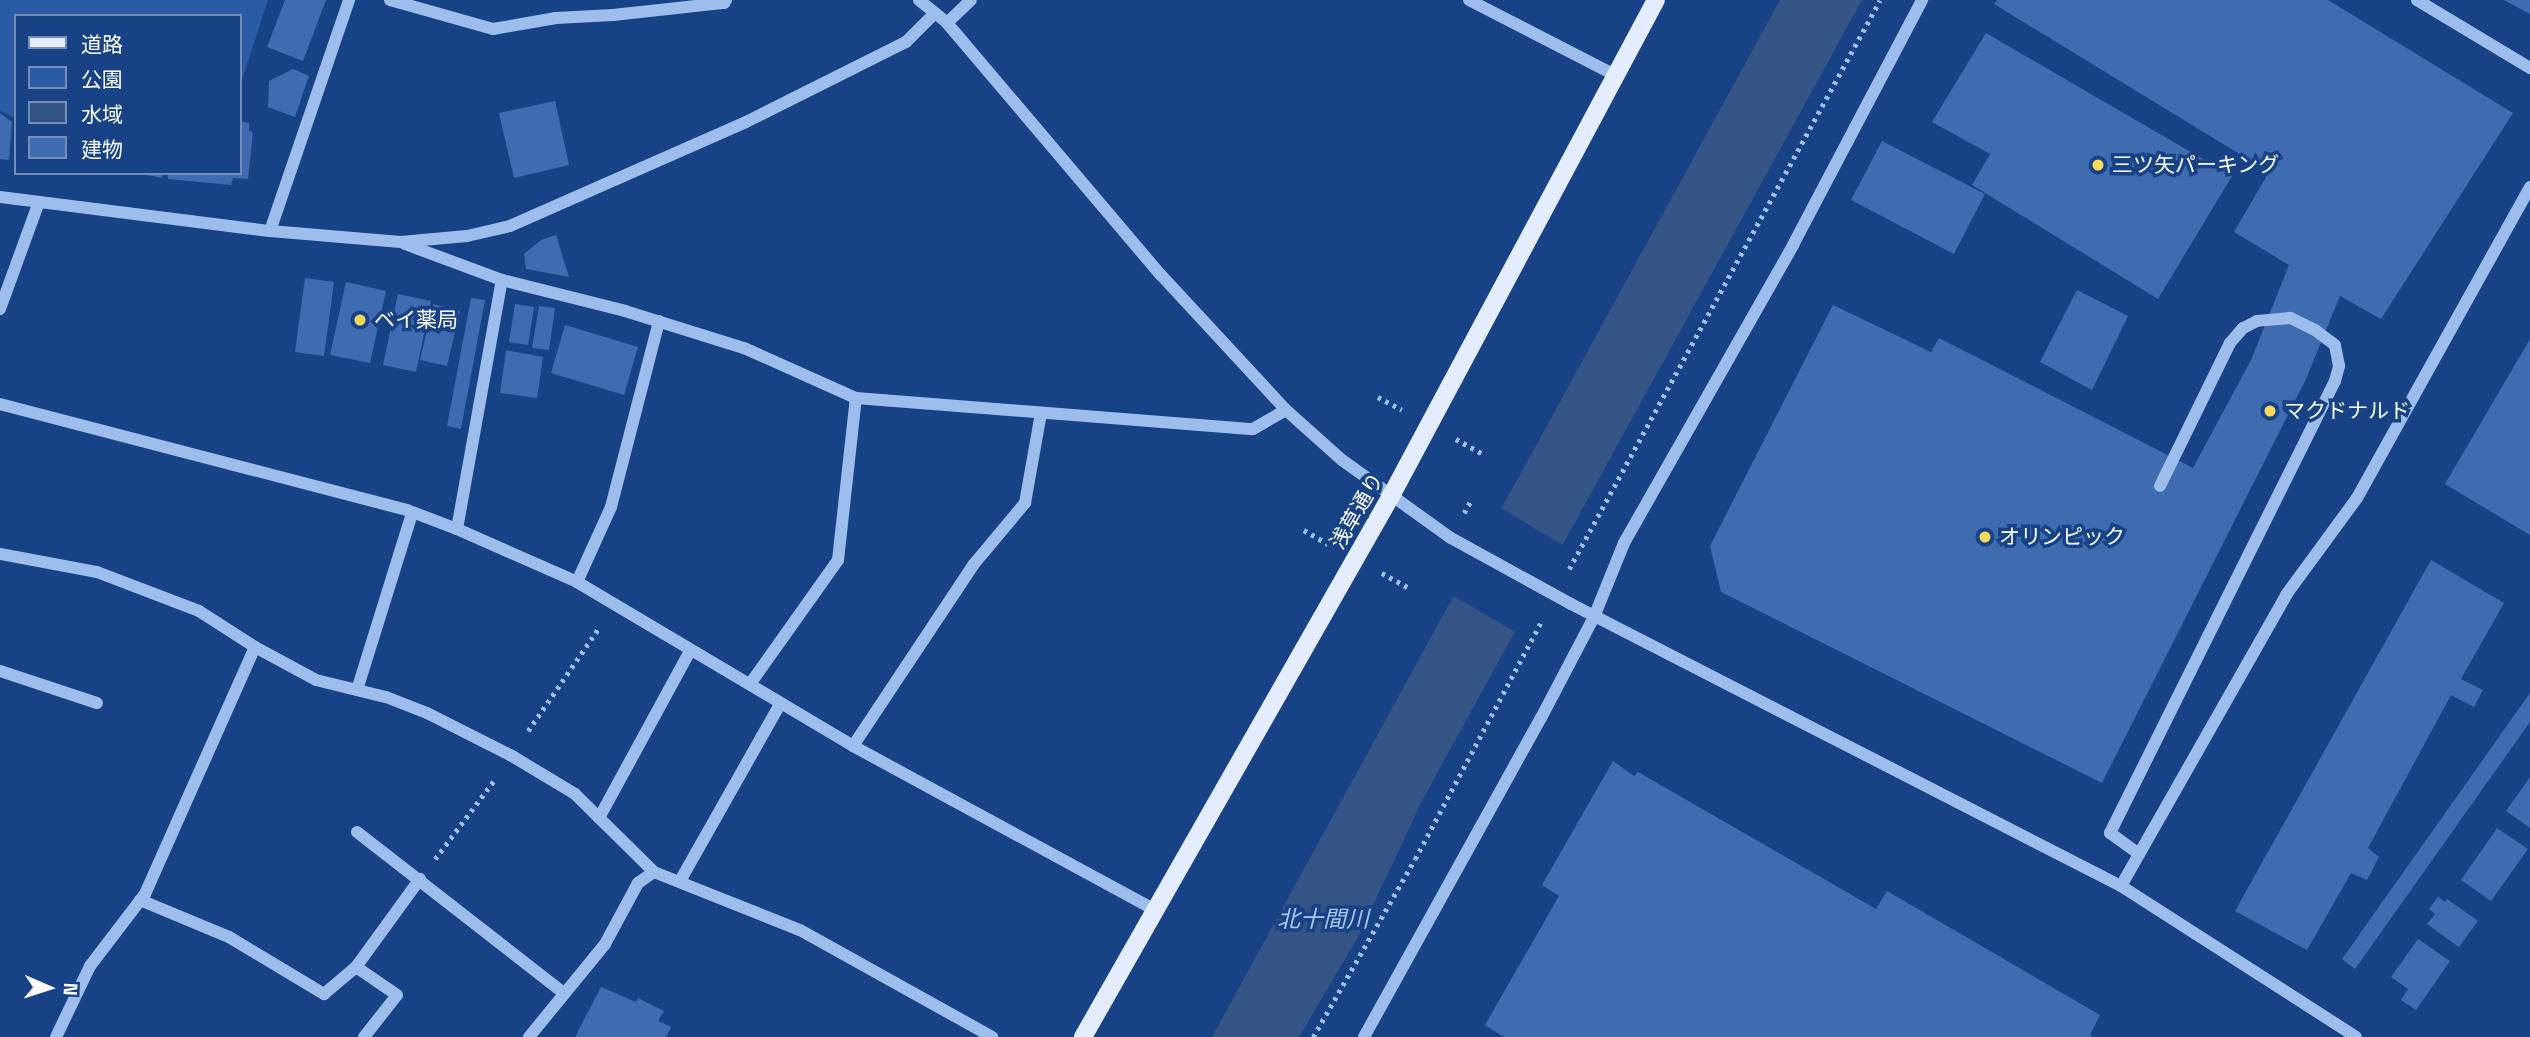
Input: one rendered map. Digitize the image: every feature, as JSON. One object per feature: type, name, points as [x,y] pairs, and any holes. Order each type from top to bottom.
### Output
[{"type":"main road","name":"浅草通り","points":[[1083,1037],[1391,496],[1656,0]]},
{"type":"street","points":[[270,232],[349,0]]},
{"type":"street","points":[[390,0],[494,29],[556,18],[724,3],[726,0]]},
{"type":"street","points":[[919,0],[947,23],[1161,275],[1286,410],[1342,460],[1391,496],[1451,538],[1594,617],[2121,886],[2356,1037]]},
{"type":"street","points":[[947,23],[971,0]]},
{"type":"street","points":[[1469,0],[1616,76]]},
{"type":"street","points":[[1364,1037],[1594,617],[1624,543],[1793,245],[1922,0]]},
{"type":"street","points":[[2417,0],[2530,68]]},
{"type":"street","points":[[0,197],[270,232],[401,242],[467,236],[510,226],[746,122],[906,42],[935,13]]},
{"type":"street","points":[[2121,886],[2286,595],[2357,498],[2530,187]]},
{"type":"street","points":[[0,309],[39,202]]},
{"type":"street","points":[[401,242],[502,280],[659,321],[744,348],[856,398],[1253,429],[1286,410]]},
{"type":"street","points":[[457,529],[502,280]]},
{"type":"street","points":[[2139,854],[2110,834],[2335,381],[2339,366],[2335,345],[2315,330],[2290,318],[2258,321],[2243,328],[2230,343],[2160,486]]},
{"type":"street","points":[[577,582],[611,507],[659,321]]},
{"type":"street","points":[[750,684],[838,560],[856,398]]},
{"type":"street","points":[[0,404],[412,513],[457,529],[577,582],[853,746],[1155,909]]},
{"type":"street","points":[[853,746],[974,564],[1025,503],[1041,413]]},
{"type":"street","points":[[357,690],[412,513]]},
{"type":"street","points":[[0,554],[97,572],[199,611],[255,647],[316,680],[386,696],[427,713],[512,756],[575,794],[654,872],[800,930],[992,1037]]},
{"type":"street","points":[[56,1037],[90,966],[140,901],[255,647]]},
{"type":"street","points":[[599,818],[690,651]]},
{"type":"street","points":[[0,671],[97,703]]},
{"type":"street","points":[[680,881],[780,704]]},
{"type":"street","points":[[357,832],[564,993]]},
{"type":"street","points":[[529,1037],[605,944],[638,883],[654,872]]},
{"type":"street","points":[[140,901],[229,937],[324,994],[356,967],[420,879]]},
{"type":"street","points":[[356,967],[397,995],[364,1037]]},
{"type":"path","points":[[1563,581],[1880,0]]},
{"type":"path","points":[[1313,1037],[1415,859],[1543,617]]},
{"type":"green space","points":[[0,0],[268,0],[242,80],[242,14],[14,14],[14,117],[0,111]]},
{"type":"water","name":"北十間川","points":[[1780,0],[1862,0],[1423,799],[1358,937],[1299,1037],[1212,1037]]},
{"type":"pier","points":[[1499,507],[1566,547],[1519,634],[1452,595]]},
{"type":"building","points":[[285,0],[326,0],[303,61],[267,47]]},
{"type":"building","points":[[1997,0],[2328,0],[2513,113],[2381,319],[2340,296],[2306,379],[2102,783],[1721,592],[1710,546],[1833,305],[1931,352],[1939,338],[2193,468],[2251,360],[2289,265],[2234,232],[2269,172],[1994,4]]},
{"type":"building","points":[[2504,0],[2530,0],[2530,14]]},
{"type":"building","name":"三ツ矢パーキング","points":[[1986,33],[2232,176],[2158,299],[1972,185],[1990,154],[1932,122]]},
{"type":"building","points":[[293,69],[309,76],[295,117],[268,107],[269,81]]},
{"type":"building","points":[[555,101],[569,165],[514,178],[499,113]]},
{"type":"building","points":[[0,113],[12,122],[9,160],[0,159]]},
{"type":"building","points":[[242,121],[249,123],[249,131],[253,132],[248,179],[233,178],[231,185],[168,179],[168,175],[242,175]]},
{"type":"building","points":[[1882,141],[1985,194],[1954,254],[1851,200]]},
{"type":"building","points":[[556,235],[569,277],[526,269],[524,254],[541,240]]},
{"type":"building","points":[[305,278],[334,282],[324,356],[295,352]]},
{"type":"building","points":[[346,282],[386,291],[370,363],[330,355]]},
{"type":"building","points":[[2077,290],[2128,316],[2092,390],[2040,362]]},
{"type":"building","points":[[398,294],[431,301],[416,372],[383,365]]},
{"type":"building","points":[[471,298],[485,300],[461,429],[447,426]]},
{"type":"building","points":[[433,304],[460,311],[447,366],[420,360]]},
{"type":"building","points":[[515,304],[534,307],[528,345],[509,342]]},
{"type":"building","points":[[539,306],[555,308],[549,350],[532,348]]},
{"type":"building","points":[[565,325],[638,347],[624,395],[551,373]]},
{"type":"building","points":[[2530,339],[2530,535],[2445,484]]},
{"type":"building","points":[[506,350],[543,357],[537,398],[500,393]]},
{"type":"building","points":[[2431,560],[2504,603],[2461,679],[2483,690],[2474,707],[2451,695],[2368,848],[2379,857],[2367,880],[2351,873],[2307,950],[2235,911]]},
{"type":"building","points":[[2530,693],[2530,722],[2355,969],[2342,959]]},
{"type":"building","points":[[1613,761],[1634,776],[1638,772],[1876,909],[1887,891],[2100,1015],[2090,1035],[2093,1037],[1504,1037],[1485,1025],[1559,896],[1542,885]]},
{"type":"building","points":[[2530,777],[2530,828],[2506,811]]},
{"type":"building","points":[[2497,828],[2528,849],[2491,901],[2461,880]]},
{"type":"building","points":[[2438,897],[2445,902],[2447,899],[2478,921],[2459,947],[2427,924],[2435,914],[2429,909]]},
{"type":"building","points":[[2418,939],[2450,961],[2416,1010],[2401,1000],[2408,989],[2391,977]]},
{"type":"building","points":[[601,987],[636,1002],[638,998],[664,1011],[658,1021],[671,1027],[666,1037],[575,1037]]},
{"type":"place","name":"三ツ矢パーキング","points":[[2098,165]]},
{"type":"place","name":"ベイ薬局","points":[[360,320]]},
{"type":"place","name":"マクドナルド","points":[[2270,411]]},
{"type":"place","name":"オリンピック","points":[[1985,537]]}]
